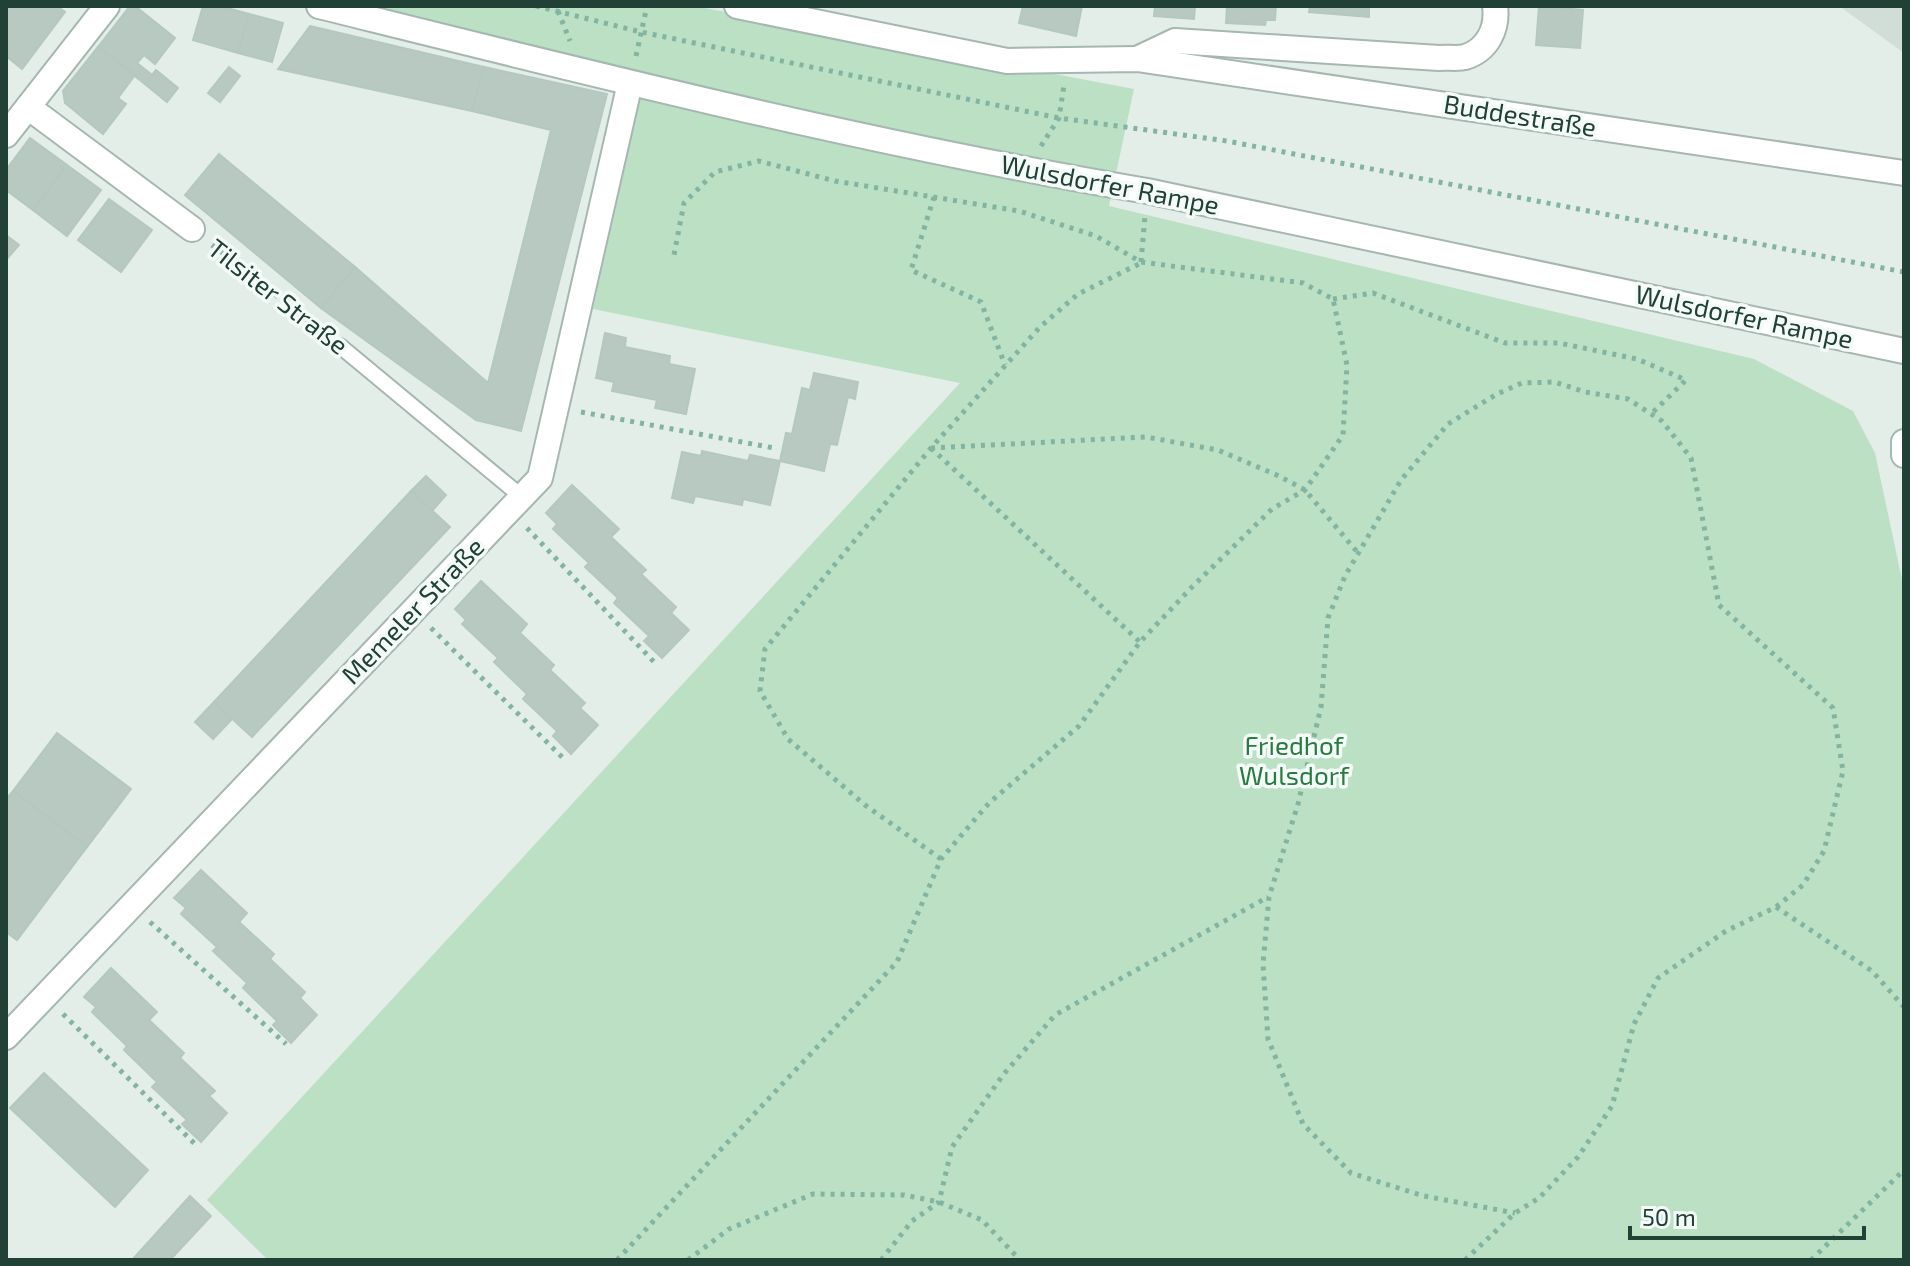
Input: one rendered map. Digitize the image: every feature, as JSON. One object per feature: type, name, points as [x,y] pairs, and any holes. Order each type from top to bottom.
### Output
[{"type":"street","points":[[6,135],[107,6]]},
{"type":"street","name":"Wulsdorfer Rampe","points":[[319,6],[630,83],[1026,170],[1147,191],[1904,351]]},
{"type":"street","name":"Buddestraße","points":[[737,6],[1007,61],[1137,59],[1904,173]]},
{"type":"street","name":"Buddestraße","points":[[1137,59],[1175,41],[1439,58],[1466,57],[1490,40],[1497,19],[1495,6]]},
{"type":"street","name":"Memeler Straße","points":[[6,1037],[540,478],[630,83]]},
{"type":"street","name":"Tilsiter Straße","points":[[28,107],[192,229]]},
{"type":"street","points":[[1904,442],[1904,455]]},
{"type":"lane","name":"Tilsiter Straße","points":[[340,346],[516,503]]},
{"type":"path","points":[[536,6],[641,32],[1059,118],[1227,141],[1904,272]]},
{"type":"path","points":[[630,83],[647,6]]},
{"type":"path","points":[[1026,170],[1059,118],[1068,60]]},
{"type":"path","points":[[674,255],[684,203],[715,172],[759,161],[835,181],[1019,211],[1096,236],[1141,262],[1303,283],[1333,299],[1373,293],[1505,343],[1559,343],[1637,359],[1686,380],[1651,414]]},
{"type":"path","points":[[934,197],[911,270],[981,302],[1005,365]]},
{"type":"path","name":"Tilsiter Straße","points":[[192,229],[340,346]]},
{"type":"path","points":[[941,859],[865,805],[788,739],[760,691],[765,649],[931,448],[1040,327],[1078,294],[1141,262]]},
{"type":"path","points":[[617,1260],[897,962],[941,859],[989,803],[1079,726],[1140,642],[1272,509],[1305,490],[1343,435],[1347,365],[1333,299]]},
{"type":"path","points":[[1465,1260],[1515,1213],[1539,1198],[1578,1157],[1612,1106],[1634,1024],[1658,978],[1726,931],[1776,907],[1803,885],[1824,851],[1843,771],[1833,708],[1719,605],[1691,458],[1662,421],[1628,399],[1585,392],[1555,382],[1522,383],[1497,394],[1448,424],[1401,480],[1345,576],[1328,618],[1321,707],[1298,804],[1269,897],[1263,964],[1268,1039],[1303,1124],[1351,1173],[1424,1196],[1515,1213]]},
{"type":"path","points":[[556,407],[774,448]]},
{"type":"path","points":[[931,448],[1146,437],[1218,450],[1305,490],[1358,553]]},
{"type":"path","points":[[931,448],[1140,642]]},
{"type":"path","points":[[516,503],[654,662]]},
{"type":"path","points":[[413,611],[563,758]]},
{"type":"path","points":[[881,1260],[912,1221],[939,1202],[952,1147],[1003,1075],[1055,1015],[1269,897]]},
{"type":"path","points":[[132,905],[286,1044]]},
{"type":"path","points":[[1776,907],[1872,971],[1904,1007]]},
{"type":"path","points":[[45,996],[196,1145]]},
{"type":"path","points":[[1811,1260],[1904,1170]]},
{"type":"path","points":[[688,1260],[729,1229],[813,1194],[904,1195],[939,1202],[982,1220],[1020,1260]]},
{"type":"shaded area","points":[[1839,6],[1904,6],[1904,53]]},
{"type":"green space","name":"Friedhof Wulsdorf","points":[[376,6],[694,6],[1134,89],[1109,206],[1754,359],[1853,411],[1875,453],[1904,589],[1904,1260],[268,1260],[207,1200],[960,383],[593,309],[645,75]]},
{"type":"building","points":[[6,6],[57,6],[65,12],[22,69],[6,56]]},
{"type":"building","points":[[130,6],[135,6],[175,38],[155,64],[144,55],[137,63],[152,75],[145,84],[98,47]]},
{"type":"building","points":[[203,6],[220,6],[249,14],[238,53],[193,40]]},
{"type":"building","points":[[1023,6],[1082,6],[1076,36],[1019,23]]},
{"type":"building","points":[[1155,6],[1195,6],[1194,19],[1154,16]]},
{"type":"building","points":[[1227,6],[1276,6],[1275,20],[1266,20],[1265,25],[1226,23]]},
{"type":"building","points":[[1310,6],[1369,6],[1369,17],[1309,12]]},
{"type":"building","points":[[1539,6],[1583,10],[1580,48],[1536,45]]},
{"type":"building","points":[[249,14],[283,23],[272,62],[238,53]]},
{"type":"building","points":[[310,26],[484,67],[472,111],[278,69]]},
{"type":"building","points":[[98,47],[135,75],[118,98],[126,104],[103,134],[65,103],[63,91]]},
{"type":"building","points":[[229,67],[240,76],[220,102],[208,93]]},
{"type":"building","points":[[484,67],[607,94],[521,431],[476,420],[321,308],[355,267],[488,383],[551,130],[472,111]]},
{"type":"building","points":[[156,70],[178,88],[167,102],[145,84]]},
{"type":"building","points":[[30,138],[67,165],[33,210],[6,190],[6,170]]},
{"type":"building","points":[[219,154],[355,267],[321,308],[185,195]]},
{"type":"building","points":[[67,165],[101,190],[67,236],[33,210]]},
{"type":"building","points":[[109,199],[152,230],[121,272],[78,240]]},
{"type":"building","points":[[6,235],[19,245],[6,260]]},
{"type":"building","points":[[605,333],[626,338],[625,347],[670,356],[669,364],[695,369],[686,414],[655,408],[657,400],[612,391],[614,382],[596,378]]},
{"type":"building","points":[[814,373],[858,382],[855,399],[848,397],[837,445],[830,444],[824,471],[780,461],[786,433],[792,434],[802,388],[810,390]]},
{"type":"building","points":[[702,451],[748,461],[750,455],[780,461],[770,505],[743,499],[742,505],[695,496],[693,503],[672,498],[682,452],[701,456]]},
{"type":"building","points":[[426,476],[446,495],[432,511],[411,491]]},
{"type":"building","points":[[572,485],[619,529],[611,537],[646,570],[641,574],[676,607],[671,613],[689,630],[662,658],[644,641],[649,636],[614,603],[618,598],[585,567],[589,563],[553,529],[557,524],[546,513]]},
{"type":"building","points":[[411,491],[450,527],[252,737],[214,702]]},
{"type":"building","points":[[481,581],[527,624],[520,633],[554,665],[550,670],[585,703],[580,708],[598,725],[571,754],[553,736],[557,731],[523,699],[527,694],[494,662],[498,658],[462,624],[466,620],[455,609]]},
{"type":"building","points":[[214,702],[232,719],[213,739],[195,722]]},
{"type":"building","points":[[57,733],[131,789],[87,847],[13,791]]},
{"type":"building","points":[[13,791],[87,847],[17,940],[6,932],[6,799]]},
{"type":"building","points":[[201,870],[247,913],[239,922],[274,954],[270,959],[305,992],[300,998],[317,1015],[291,1043],[273,1025],[277,1021],[243,988],[247,983],[213,951],[217,947],[181,914],[186,908],[174,898]]},
{"type":"building","points":[[111,968],[157,1012],[149,1020],[184,1053],[180,1058],[215,1091],[209,1096],[227,1113],[201,1142],[182,1124],[187,1120],[152,1087],[157,1082],[124,1050],[127,1046],[92,1012],[96,1007],[84,997]]},
{"type":"building","points":[[44,1073],[148,1170],[115,1207],[10,1108]]},
{"type":"building","points":[[190,1196],[211,1216],[170,1260],[132,1260]]}]
